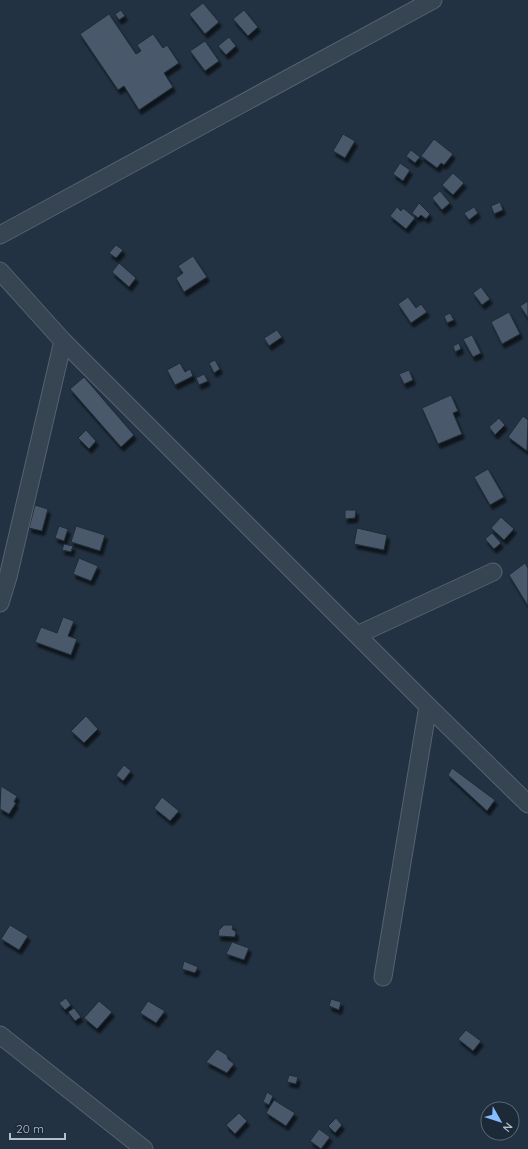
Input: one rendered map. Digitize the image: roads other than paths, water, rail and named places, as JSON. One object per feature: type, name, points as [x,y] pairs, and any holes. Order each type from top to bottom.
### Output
[{"type":"street","points":[[0,235],[433,0]]},
{"type":"street","points":[[0,272],[63,341],[528,804]]},
{"type":"street","points":[[0,602],[8,577],[63,341]]},
{"type":"street","points":[[357,635],[493,572]]},
{"type":"street","points":[[383,977],[428,706]]},
{"type":"street","points":[[0,1035],[144,1149]]}]
